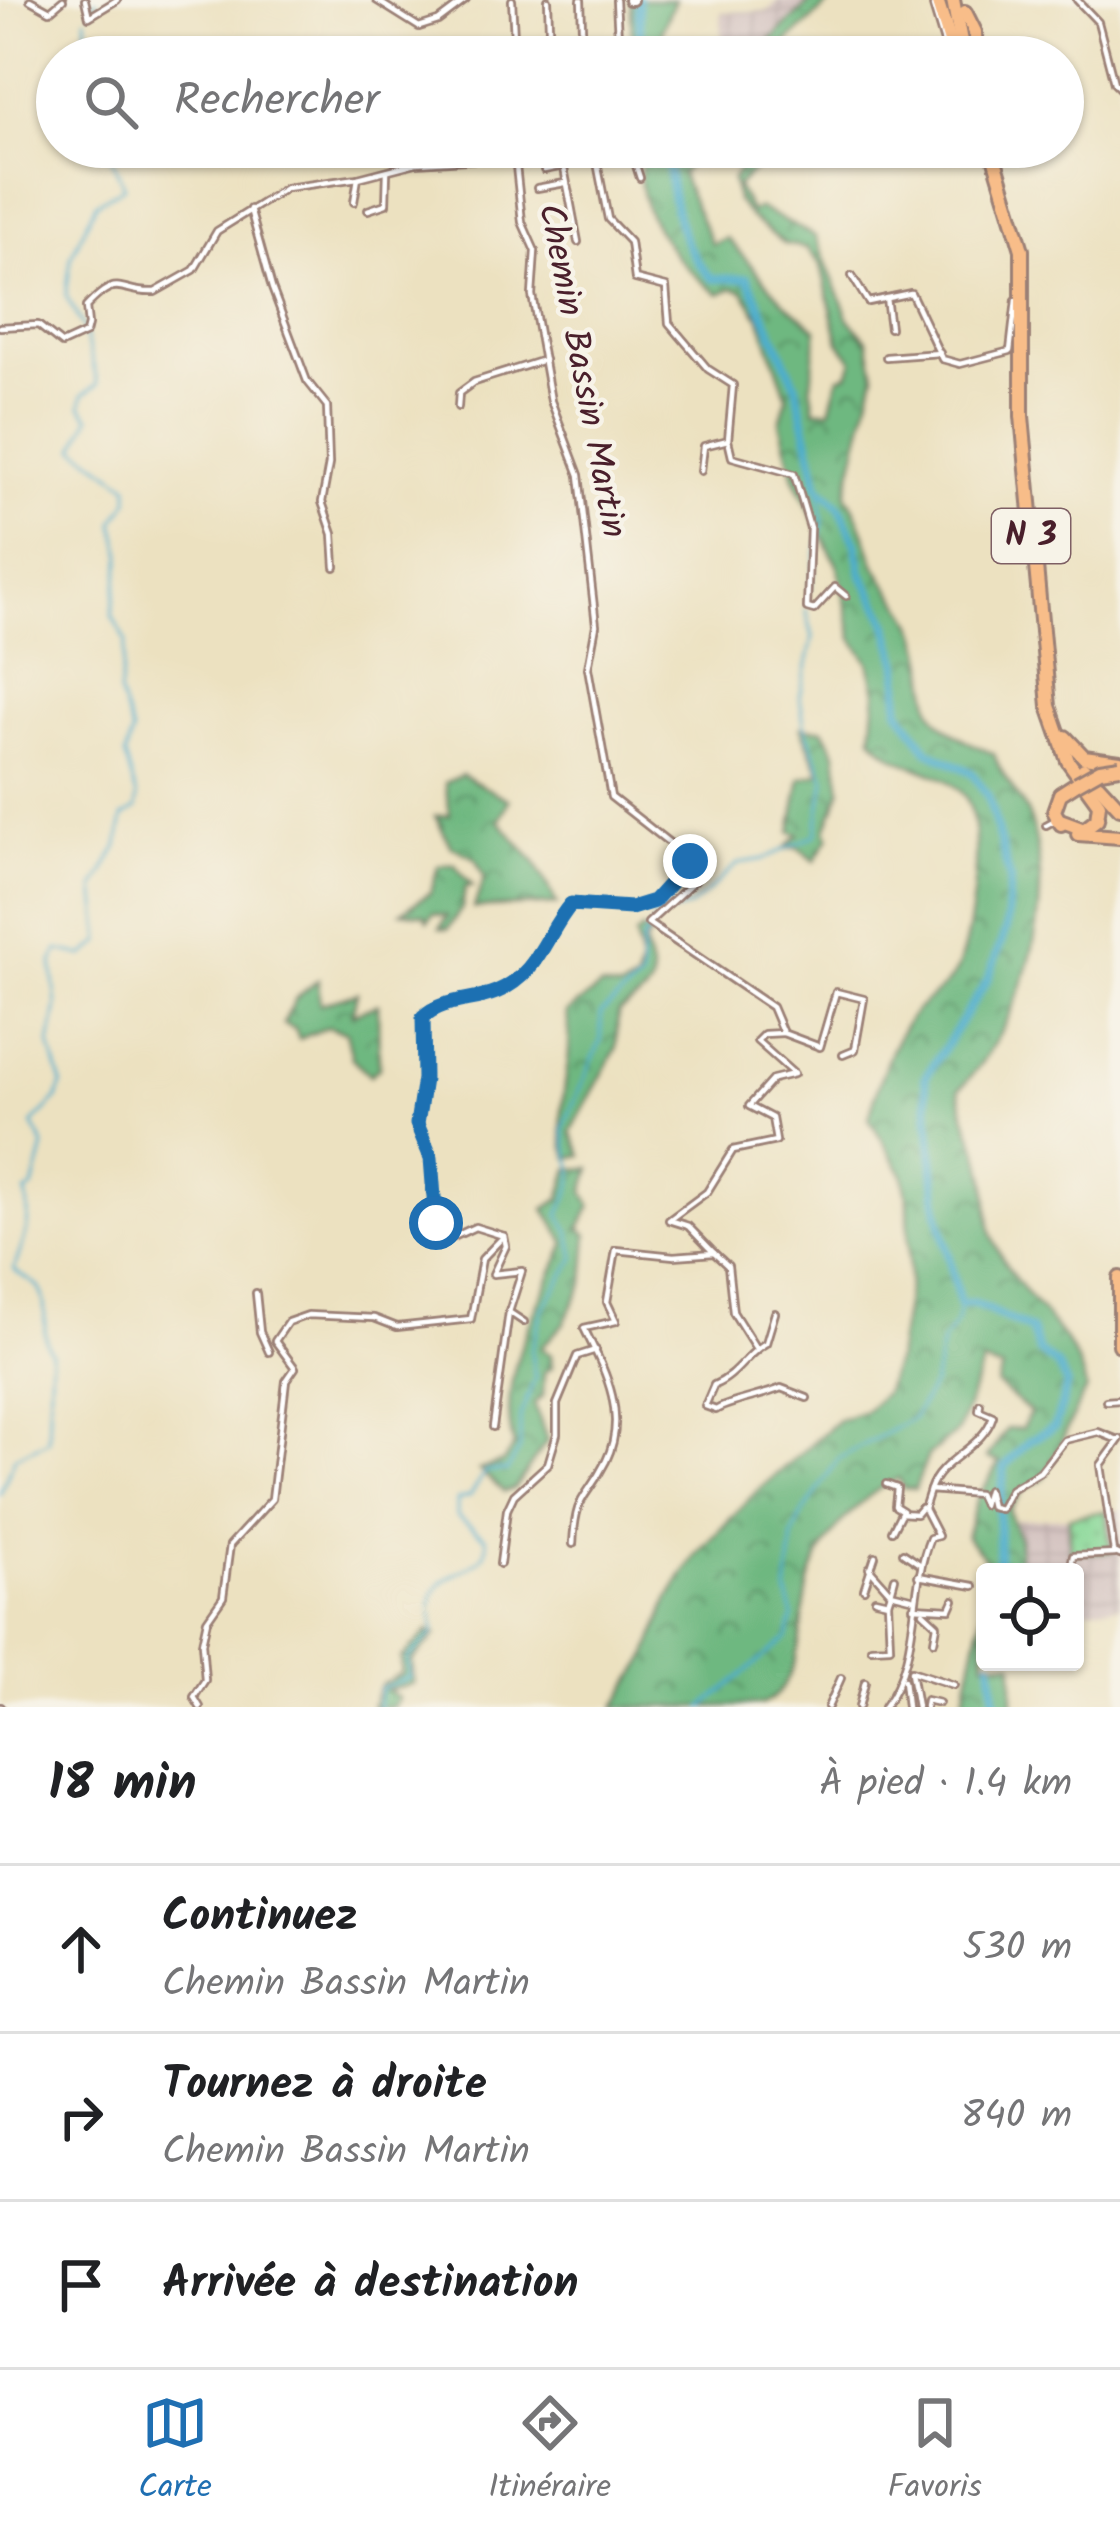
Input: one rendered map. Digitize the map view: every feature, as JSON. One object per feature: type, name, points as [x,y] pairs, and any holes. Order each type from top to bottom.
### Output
[{"type":"highway","points":[[934,0],[949,36]]},
{"type":"highway","points":[[951,0],[955,36]]},
{"type":"highway","points":[[964,12],[975,36]]},
{"type":"highway","name":"N 3","points":[[997,168],[1022,250],[1019,368],[1049,706],[1063,750],[1100,808],[1089,827],[1057,820]]},
{"type":"highway","name":"N 3","points":[[998,168],[1027,249],[1024,368],[1050,676],[1063,739],[1120,809]]},
{"type":"highway","name":"N 3","points":[[1050,676],[1067,742],[1084,757],[1120,767]]},
{"type":"highway","name":"N 3","points":[[1063,750],[1120,809]]},
{"type":"highway","points":[[1120,767],[1100,770],[1062,795],[1057,820],[1076,833],[1120,837]]},
{"type":"highway","points":[[1120,767],[1108,784],[1120,809]]},
{"type":"highway","points":[[1120,1278],[1120,1345]]},
{"type":"street","points":[[30,0],[50,11],[63,0]]},
{"type":"street","points":[[85,0],[89,16],[117,0]]},
{"type":"street","points":[[376,0],[419,27],[438,21],[466,0]]},
{"type":"street","points":[[512,0],[513,36]]},
{"type":"street","points":[[548,0],[549,36]]},
{"type":"street","points":[[581,0],[582,36]]},
{"type":"street","points":[[616,0],[618,36]]},
{"type":"street","points":[[1077,0],[1100,26],[1114,83],[1120,88]]},
{"type":"street","points":[[0,327],[38,325],[62,344],[79,338],[88,325],[86,307],[100,292],[126,284],[155,292],[194,270],[209,240],[250,209],[298,183],[358,178],[400,168]]},
{"type":"street","name":"Chemin Bassin Martin","points":[[516,168],[522,223],[535,251],[532,295],[544,360],[556,417],[580,475],[596,625],[588,668],[611,797],[690,857]]},
{"type":"street","points":[[544,170],[554,168]]},
{"type":"street","points":[[564,168],[578,242]]},
{"type":"street","points":[[598,168],[608,219],[630,242],[635,279],[666,287],[669,323],[708,369],[734,385],[728,440],[732,457],[794,474],[810,528],[807,608],[814,610],[835,587],[846,596]]},
{"type":"street","points":[[637,168],[640,178]]},
{"type":"street","points":[[852,276],[868,302],[910,293],[942,359],[960,364],[1010,351],[1017,257],[995,168]]},
{"type":"street","points":[[368,210],[386,203],[387,172]]},
{"type":"street","points":[[354,202],[358,178]]},
{"type":"street","points":[[537,188],[565,183]]},
{"type":"street","points":[[250,209],[268,276],[307,381],[327,406],[329,464],[322,502],[333,534],[335,567]]},
{"type":"street","points":[[856,286],[869,282]]},
{"type":"street","points":[[886,298],[890,328]]},
{"type":"street","points":[[886,357],[940,353]]},
{"type":"street","points":[[458,406],[459,393],[469,385],[544,360]]},
{"type":"street","points":[[701,470],[704,446],[728,440]]},
{"type":"street","points":[[504,1236],[475,1227],[441,1243],[435,1240],[431,1158],[417,1124],[424,1079],[423,1017],[439,1006],[505,987],[542,955],[571,904],[631,908],[654,901],[690,857],[697,866],[694,880],[675,903],[651,915],[650,925],[772,1007],[783,1034]]},
{"type":"street","points":[[755,1348],[733,1312],[728,1266],[685,1224],[669,1221],[706,1192],[733,1150],[776,1141],[771,1117],[749,1106],[773,1079],[794,1075],[758,1041],[764,1034],[783,1034],[820,1047],[836,992],[865,999],[855,1050],[843,1055]]},
{"type":"street","points":[[493,1427],[509,1312],[522,1271],[494,1274],[506,1246],[504,1236]]},
{"type":"street","points":[[200,1707],[194,1697],[205,1680],[202,1643],[207,1620],[224,1597],[230,1545],[272,1498],[286,1381],[295,1368],[274,1341],[282,1328],[308,1315],[374,1318],[397,1328],[471,1319],[482,1259],[504,1236]]},
{"type":"street","points":[[573,1544],[575,1506],[608,1458],[614,1434],[615,1403],[584,1328],[616,1321],[607,1302],[616,1250],[674,1256],[714,1253]]},
{"type":"street","points":[[256,1293],[260,1332],[269,1352]]},
{"type":"street","points":[[509,1312],[524,1322]]},
{"type":"street","points":[[775,1313],[768,1340],[755,1348],[748,1363],[712,1387],[706,1408],[758,1400],[781,1388],[807,1398]]},
{"type":"street","points":[[500,1564],[507,1510],[514,1495],[548,1464],[557,1434],[557,1404],[577,1356],[596,1350]]},
{"type":"street","points":[[1106,1401],[1120,1400]]},
{"type":"street","points":[[886,1484],[897,1488],[896,1506],[916,1514],[938,1473],[988,1428],[993,1416],[980,1411],[980,1404]]},
{"type":"street","points":[[930,1490],[978,1494],[983,1505],[988,1490],[991,1507],[1000,1509],[1013,1488],[1042,1470],[1065,1440],[1098,1432],[1119,1440],[1101,1465],[1117,1555],[1075,1556],[1073,1563]]},
{"type":"street","points":[[888,1705],[908,1670],[918,1576],[930,1538],[938,1536],[924,1504]]},
{"type":"street","points":[[892,1532],[903,1511]]},
{"type":"street","points":[[903,1553],[921,1565]]},
{"type":"street","points":[[863,1589],[875,1556]]},
{"type":"street","points":[[869,1568],[890,1592],[914,1603],[937,1625],[934,1641]]},
{"type":"street","points":[[918,1576],[974,1586]]},
{"type":"street","points":[[871,1648],[890,1647],[888,1602],[895,1578]]},
{"type":"street","points":[[875,1599],[888,1602]]},
{"type":"street","points":[[923,1612],[950,1610],[954,1600]]},
{"type":"street","points":[[908,1670],[954,1685]]},
{"type":"street","points":[[908,1670],[921,1707]]},
{"type":"street","points":[[828,1707],[841,1678]]},
{"type":"street","points":[[904,1680],[907,1707]]},
{"type":"street","points":[[859,1707],[865,1682]]},
{"type":"street","points":[[921,1707],[926,1700],[939,1703]]},
{"type":"shaded area","points":[[778,0],[812,0],[775,36],[722,36],[721,12],[768,11]]},
{"type":"shaded area","points":[[1120,1510],[1120,1606],[1084,1609],[1084,1563],[1019,1563],[1014,1520],[1069,1517],[1071,1553],[1110,1552],[1106,1511]]},
{"type":"green space","points":[[631,0],[675,0],[663,36],[632,36]]},
{"type":"green space","points":[[812,0],[833,0],[794,36],[775,36]]},
{"type":"green space","points":[[642,168],[686,168],[681,174],[712,244],[727,238],[783,301],[817,330],[811,385],[815,410],[830,410],[839,377],[848,374],[853,360],[839,342],[821,265],[807,248],[785,244],[737,201],[732,180],[739,168],[756,168],[737,187],[751,212],[759,208],[815,236],[849,319],[868,341],[875,374],[846,494],[878,570],[918,633],[935,716],[946,728],[994,754],[1030,818],[1039,863],[1036,933],[1027,968],[1000,1034],[959,1090],[985,1176],[995,1245],[1073,1354],[1086,1389],[1044,1478],[1024,1489],[1009,1511],[1019,1540],[1018,1563],[989,1563],[966,1537],[977,1499],[1000,1462],[987,1458],[1007,1429],[1022,1429],[1030,1412],[997,1385],[1002,1370],[983,1363],[958,1431],[928,1456],[915,1489],[903,1488],[899,1478],[857,1507],[834,1533],[810,1579],[787,1681],[763,1704],[752,1705],[615,1707],[647,1657],[669,1598],[695,1556],[754,1494],[838,1420],[865,1411],[884,1393],[896,1359],[909,1281],[908,1201],[903,1175],[869,1118],[897,1038],[918,1009],[947,983],[963,953],[972,907],[974,830],[971,809],[954,785],[895,757],[872,737],[876,692],[869,662],[853,639],[838,567],[794,478],[780,422],[787,397],[759,316],[743,291],[733,288],[719,294],[702,282],[670,248],[647,208]]},
{"type":"green space","points":[[801,728],[823,729],[836,753],[841,790],[826,830],[829,837],[815,861],[797,847],[785,849],[799,834],[791,832],[801,778],[820,773]]},
{"type":"green space","points":[[462,775],[509,800],[499,821],[535,862],[557,904],[474,908],[484,877],[475,858],[451,846],[435,816],[450,815],[445,783]]},
{"type":"green space","points":[[454,864],[472,886],[465,887],[462,908],[448,929],[440,928],[447,916],[433,913],[428,921],[425,915],[402,912],[431,892],[438,866]]},
{"type":"green space","points":[[642,930],[651,934],[644,943],[651,985],[618,1013],[616,1049],[571,1132],[582,1155],[569,1158],[562,1124],[569,1050],[566,1013],[601,987],[620,990],[636,982],[641,963],[635,936]]},
{"type":"green space","points":[[318,980],[320,1004],[357,993],[352,1014],[378,1004],[379,1068],[370,1075],[352,1058],[346,1032],[328,1027],[299,1039],[295,1029],[283,1024],[296,998]]},
{"type":"green space","points":[[591,1168],[584,1192],[591,1205],[580,1228],[588,1235],[584,1283],[564,1323],[541,1348],[551,1355],[552,1367],[544,1372],[543,1396],[534,1403],[547,1441],[514,1489],[504,1492],[479,1470],[503,1462],[514,1446],[509,1420],[515,1368],[566,1243],[545,1209],[560,1199],[569,1169]]},
{"type":"green space","points":[[1106,1511],[1111,1552],[1071,1553],[1069,1517]]},
{"type":"green space","points":[[428,1631],[436,1635],[412,1661],[414,1683],[387,1690],[398,1698],[392,1707],[372,1707],[380,1685],[402,1674],[401,1659]]},
{"type":"green space","points":[[976,1642],[976,1671],[1013,1671],[1013,1707],[962,1707]]},
{"type":"waterway","points":[[90,12],[96,0]]},
{"type":"waterway","points":[[638,0],[641,36]]},
{"type":"waterway","points":[[86,18],[87,36]]},
{"type":"waterway","points":[[0,1494],[15,1456],[48,1441],[51,1352],[45,1336],[44,1302],[37,1286],[14,1269],[27,1223],[26,1193],[33,1188],[44,1146],[32,1124],[57,1099],[62,1084],[50,1045],[57,1005],[52,962],[58,950],[84,956],[101,942],[95,888],[118,846],[123,817],[136,809],[125,756],[132,733],[119,693],[126,641],[112,615],[122,554],[114,522],[129,500],[129,486],[76,448],[90,417],[81,406],[83,395],[98,384],[83,327],[66,296],[71,257],[96,203],[124,187],[116,168]]},
{"type":"waterway","points":[[668,168],[677,218],[690,250],[713,279],[748,278],[796,385],[819,487],[839,506],[856,543],[862,574],[887,621],[899,665],[899,709],[928,751],[971,772],[988,796],[1010,879],[1006,929],[988,979],[925,1078],[938,1212],[960,1305],[973,1303],[1031,1330],[1039,1352],[1057,1365],[1067,1385],[1055,1427],[1029,1441],[1005,1466],[1000,1506]]},
{"type":"waterway","points":[[810,589],[823,521],[819,487]]},
{"type":"waterway","points":[[378,1707],[380,1689],[410,1677],[407,1659],[434,1633],[431,1602],[435,1590],[473,1565],[486,1550],[486,1538],[457,1516],[457,1500],[470,1496],[485,1472],[507,1471],[520,1449],[520,1416],[535,1378],[531,1352],[542,1310],[575,1258],[570,1232],[559,1215],[573,1178],[563,1128],[601,1040],[601,1013],[641,980],[642,942],[657,916],[690,907],[739,863],[764,859],[816,835],[825,779],[804,724],[800,697],[813,637],[806,610]]},
{"type":"waterway","points":[[703,1707],[787,1638],[793,1617],[787,1591],[799,1520],[838,1459],[913,1418],[933,1385],[942,1343],[957,1321],[960,1305]]},
{"type":"waterway","points":[[998,1563],[999,1511]]},
{"type":"waterway","points":[[992,1671],[996,1707]]},
{"type":"route","points":[[436,1223],[431,1158],[417,1124],[424,1079],[423,1017],[439,1006],[505,987],[542,955],[571,904],[631,908],[654,901],[690,861]]}]
